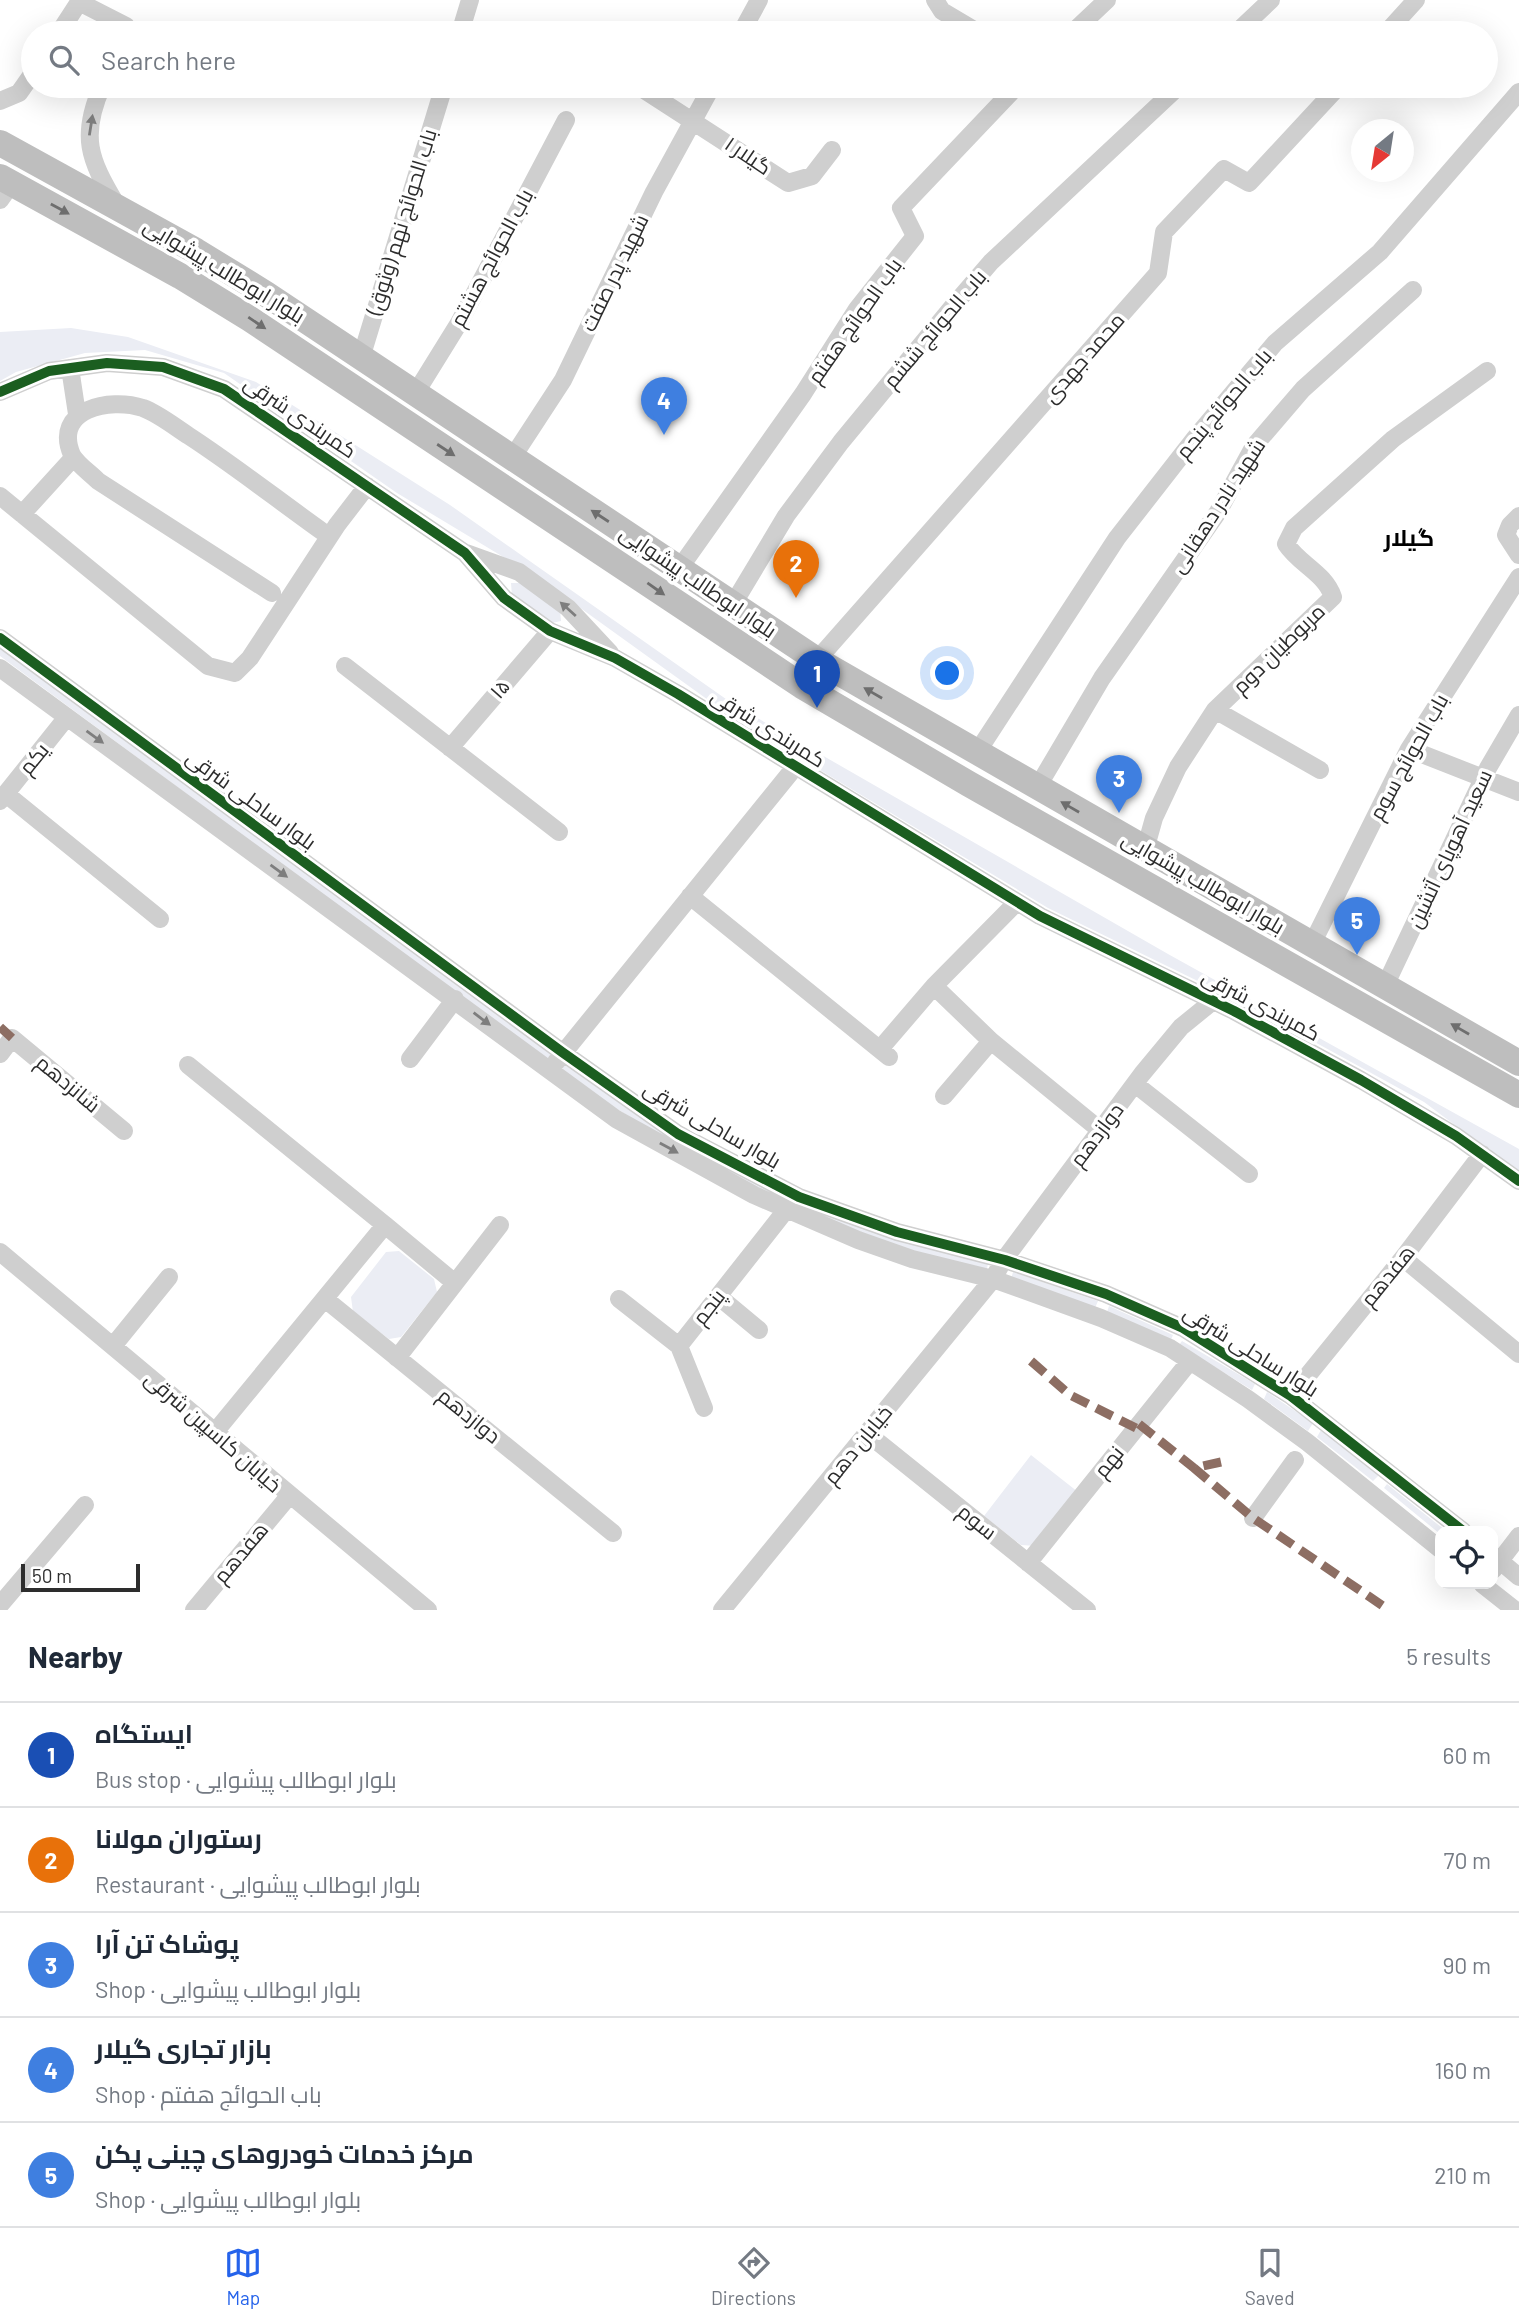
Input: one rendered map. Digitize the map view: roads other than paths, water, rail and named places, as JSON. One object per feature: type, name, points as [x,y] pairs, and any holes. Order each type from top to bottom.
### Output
[{"type":"highway","name":"بلوار ابوطالب پیشوایی","points":[[0,143],[255,287],[817,660],[976,754],[1519,1063]]},
{"type":"highway","name":"بلوار ابوطالب پیشوایی","points":[[4,187],[180,276],[250,318],[802,686],[1519,1095]]},
{"type":"street","points":[[464,21],[470,0]]},
{"type":"street","points":[[748,21],[759,0]]},
{"type":"street","points":[[935,0],[942,11],[959,21]]},
{"type":"street","points":[[1085,21],[1107,0]]},
{"type":"street","points":[[1249,21],[1271,0]]},
{"type":"street","points":[[1397,21],[1416,0]]},
{"type":"street","points":[[67,21],[79,2],[116,21]]},
{"type":"street","points":[[0,101],[21,90]]},
{"type":"street","name":"باب الحوائج پنجم","points":[[976,754],[1117,538],[1195,438],[1275,343],[1380,252],[1519,92]]},
{"type":"street","points":[[98,98],[88,128],[91,158],[117,207]]},
{"type":"street","name":"باب الحوائج نهم (وثوق)","points":[[361,358],[440,98]]},
{"type":"street","points":[[658,98],[694,120]]},
{"type":"street","name":"شهید پدر صفت","points":[[512,458],[563,380],[654,192],[706,98]]},
{"type":"street","name":"باب الحوائج هفتم","points":[[679,569],[803,394],[858,309],[915,236],[901,208],[1006,98]]},
{"type":"street","name":"باب الحوائج ششم","points":[[732,606],[786,516],[841,442],[954,305],[991,262],[1166,98]]},
{"type":"street","name":"محمد جهدی","points":[[817,660],[1158,273],[1164,232],[1224,169],[1249,183],[1328,98]]},
{"type":"street","name":"باب الحوائج هشتم","points":[[415,394],[459,323],[566,120]]},
{"type":"street","name":"گیلار ۱","points":[[694,120],[788,183],[812,176],[832,150]]},
{"type":"street","name":"شهید نادر دهقانی","points":[[1037,789],[1102,678],[1217,512],[1254,446],[1303,389],[1413,290]]},
{"type":"street","name":"کمربندی شرقی","points":[[0,392],[49,370],[107,363],[163,367],[224,389],[465,553],[504,598],[550,631],[615,658],[1017,902],[1213,1001],[1361,1080],[1482,1154],[1519,1181]]},
{"type":"street","points":[[70,368],[77,414]]},
{"type":"street","name":"مربوطیان دوم","points":[[1145,850],[1154,818],[1178,767],[1214,710],[1334,597],[1329,583],[1293,554],[1286,544],[1294,528],[1393,439],[1487,371]]},
{"type":"street","points":[[272,593],[98,481],[73,457],[67,440],[69,426],[77,414],[97,405],[123,404],[145,409],[208,449],[323,532]]},
{"type":"street","points":[[22,514],[73,457]]},
{"type":"street","points":[[0,496],[208,666],[234,673],[250,658],[337,525],[367,486]]},
{"type":"street","points":[[1519,516],[1510,525],[1506,535],[1519,555]]},
{"type":"street","name":"کمربندی شرقی","points":[[465,553],[519,572],[568,608],[615,658]]},
{"type":"street","name":"باب الحوائج سوم","points":[[1312,944],[1409,749],[1519,577]]},
{"type":"street","name":"۱۵","points":[[450,748],[550,631]]},
{"type":"street","name":"بلوار ساحلی شرقی","points":[[0,638],[562,1052],[678,1133],[799,1197],[897,1232],[1003,1261],[1106,1294],[1183,1328],[1291,1396],[1457,1526]]},
{"type":"street","points":[[345,666],[559,832]]},
{"type":"street","name":"بلوار ساحلی شرقی","points":[[0,668],[616,1119],[786,1210],[912,1259],[993,1279],[1101,1318],[1170,1348],[1291,1430],[1435,1545]]},
{"type":"street","points":[[1214,710],[1320,770]]},
{"type":"street","name":"سعید آهوپای آتشین","points":[[1385,986],[1484,779],[1519,715]]},
{"type":"street","name":"یکم","points":[[3,797],[68,717]]},
{"type":"street","points":[[1409,749],[1519,792]]},
{"type":"street","points":[[550,1070],[795,767]]},
{"type":"street","points":[[3,797],[160,919]]},
{"type":"street","points":[[690,896],[885,1053],[934,986],[1017,902]]},
{"type":"street","points":[[934,986],[991,1041],[1100,1130]]},
{"type":"street","points":[[410,1059],[455,999]]},
{"type":"street","name":"دوازدهم","points":[[993,1279],[1003,1261],[1135,1084],[1181,1027],[1213,1001]]},
{"type":"street","name":"شانزدهم","points":[[0,1054],[6,1033],[124,1130]]},
{"type":"street","points":[[944,1096],[991,1041]]},
{"type":"street","points":[[188,1065],[455,1283]]},
{"type":"street","points":[[1135,1084],[1249,1174]]},
{"type":"street","name":"هفدهم","points":[[1291,1396],[1403,1258],[1482,1154]]},
{"type":"street","name":"پنجم","points":[[619,1299],[678,1346],[786,1210]]},
{"type":"street","points":[[215,1433],[384,1225]]},
{"type":"street","points":[[397,1358],[500,1225]]},
{"type":"street","name":"خیابان کاسپین شرقی","points":[[0,1252],[428,1610]]},
{"type":"street","points":[[1403,1258],[1519,1354]]},
{"type":"street","points":[[113,1346],[169,1277]]},
{"type":"street","name":"خیابان دهم","points":[[722,1610],[993,1279]]},
{"type":"street","points":[[718,1296],[759,1330]]},
{"type":"street","name":"دوازدهم","points":[[324,1299],[613,1533]]},
{"type":"street","points":[[678,1346],[704,1408]]},
{"type":"street","name":"نهم","points":[[1028,1563],[1190,1361]]},
{"type":"street","points":[[1291,1430],[1294,1460]]},
{"type":"street","name":"سوم","points":[[867,1434],[1087,1610]]},
{"type":"street","points":[[1253,1518],[1294,1460],[1320,1452]]},
{"type":"street","name":"هفدهم","points":[[194,1610],[289,1496]]},
{"type":"street","points":[[0,1605],[85,1505]]},
{"type":"street","points":[[1498,1559],[1519,1536]]},
{"type":"street","points":[[1498,1564],[1519,1577]]},
{"type":"street","points":[[1488,1589],[1515,1610]]},
{"type":"place","name":"بازار تجاری گیلار","points":[[664,435]]},
{"type":"place","name":"رستوران مولانا","points":[[796,598]]},
{"type":"place","name":"ایستگاه","points":[[817,708]]},
{"type":"place","name":"پوشاک تن آرا","points":[[1119,813]]},
{"type":"place","name":"مرکز خدمات خودروهای چینی پکن","points":[[1357,955]]},
{"type":"district","name":"گیلار","points":[[1409,538]]}]
